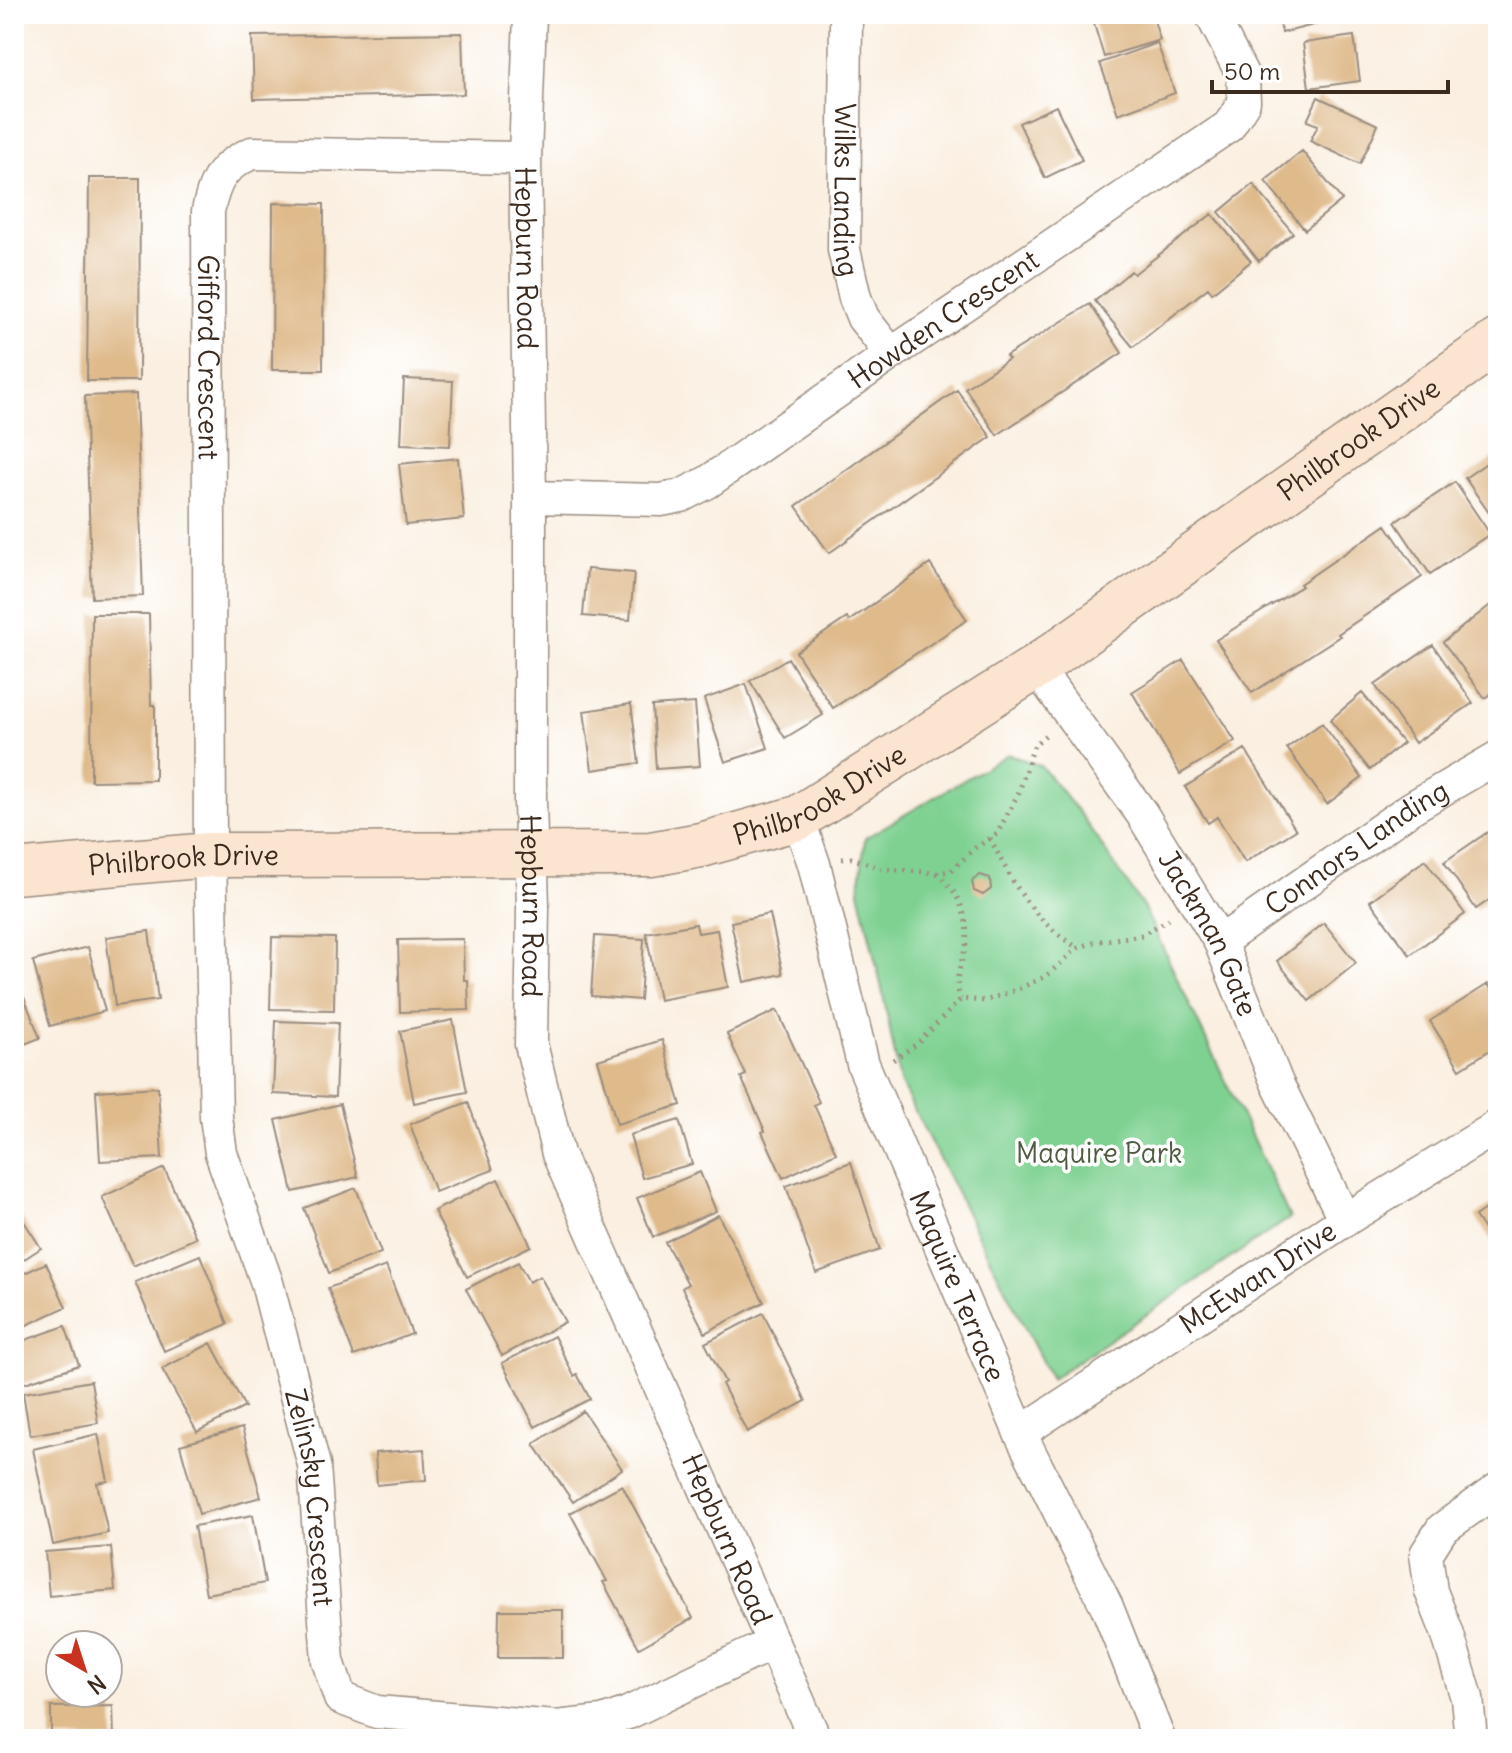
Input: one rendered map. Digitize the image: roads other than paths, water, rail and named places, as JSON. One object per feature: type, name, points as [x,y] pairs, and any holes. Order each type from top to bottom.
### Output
[{"type":"street","name":"Hepburn Road","points":[[530,14],[525,158],[530,497],[531,1044],[558,1154],[815,1739]]},
{"type":"street","name":"Wilks Landing","points":[[846,14],[844,250],[863,318],[891,354]]},
{"type":"street","name":"Howden Crescent","points":[[530,497],[661,500],[681,496],[708,482],[891,354],[1229,126],[1244,102],[1243,76],[1211,14]]},
{"type":"street","name":"Gifford Crescent","points":[[210,855],[208,211],[212,191],[221,173],[233,162],[252,153],[525,158]]},
{"type":"street","name":"Philbrook Drive","points":[[14,872],[210,855],[651,854],[701,845],[798,818],[1036,667],[1498,341]]},
{"type":"street","name":"Jackman Gate","points":[[1036,667],[1142,814],[1220,942],[1277,1083],[1345,1220]]},
{"type":"street","name":"Connors Landing","points":[[1220,942],[1411,808],[1498,757]]},
{"type":"street","name":"Maquire Terrace","points":[[798,818],[814,864],[867,1074],[1020,1433],[1107,1607],[1159,1739]]},
{"type":"street","name":"Zelinsky Crescent","points":[[210,855],[216,1117],[221,1153],[267,1283],[314,1465],[328,1661],[340,1698],[377,1712],[556,1727],[602,1722],[628,1713],[773,1643]]},
{"type":"street","name":"McEwan Drive","points":[[1020,1433],[1345,1220],[1498,1126]]},
{"type":"street","points":[[1471,1739],[1467,1698],[1431,1591],[1426,1554],[1442,1529],[1498,1489]]},
{"type":"park label","name":"Maquire Park","points":[[1099,1153]]}]
